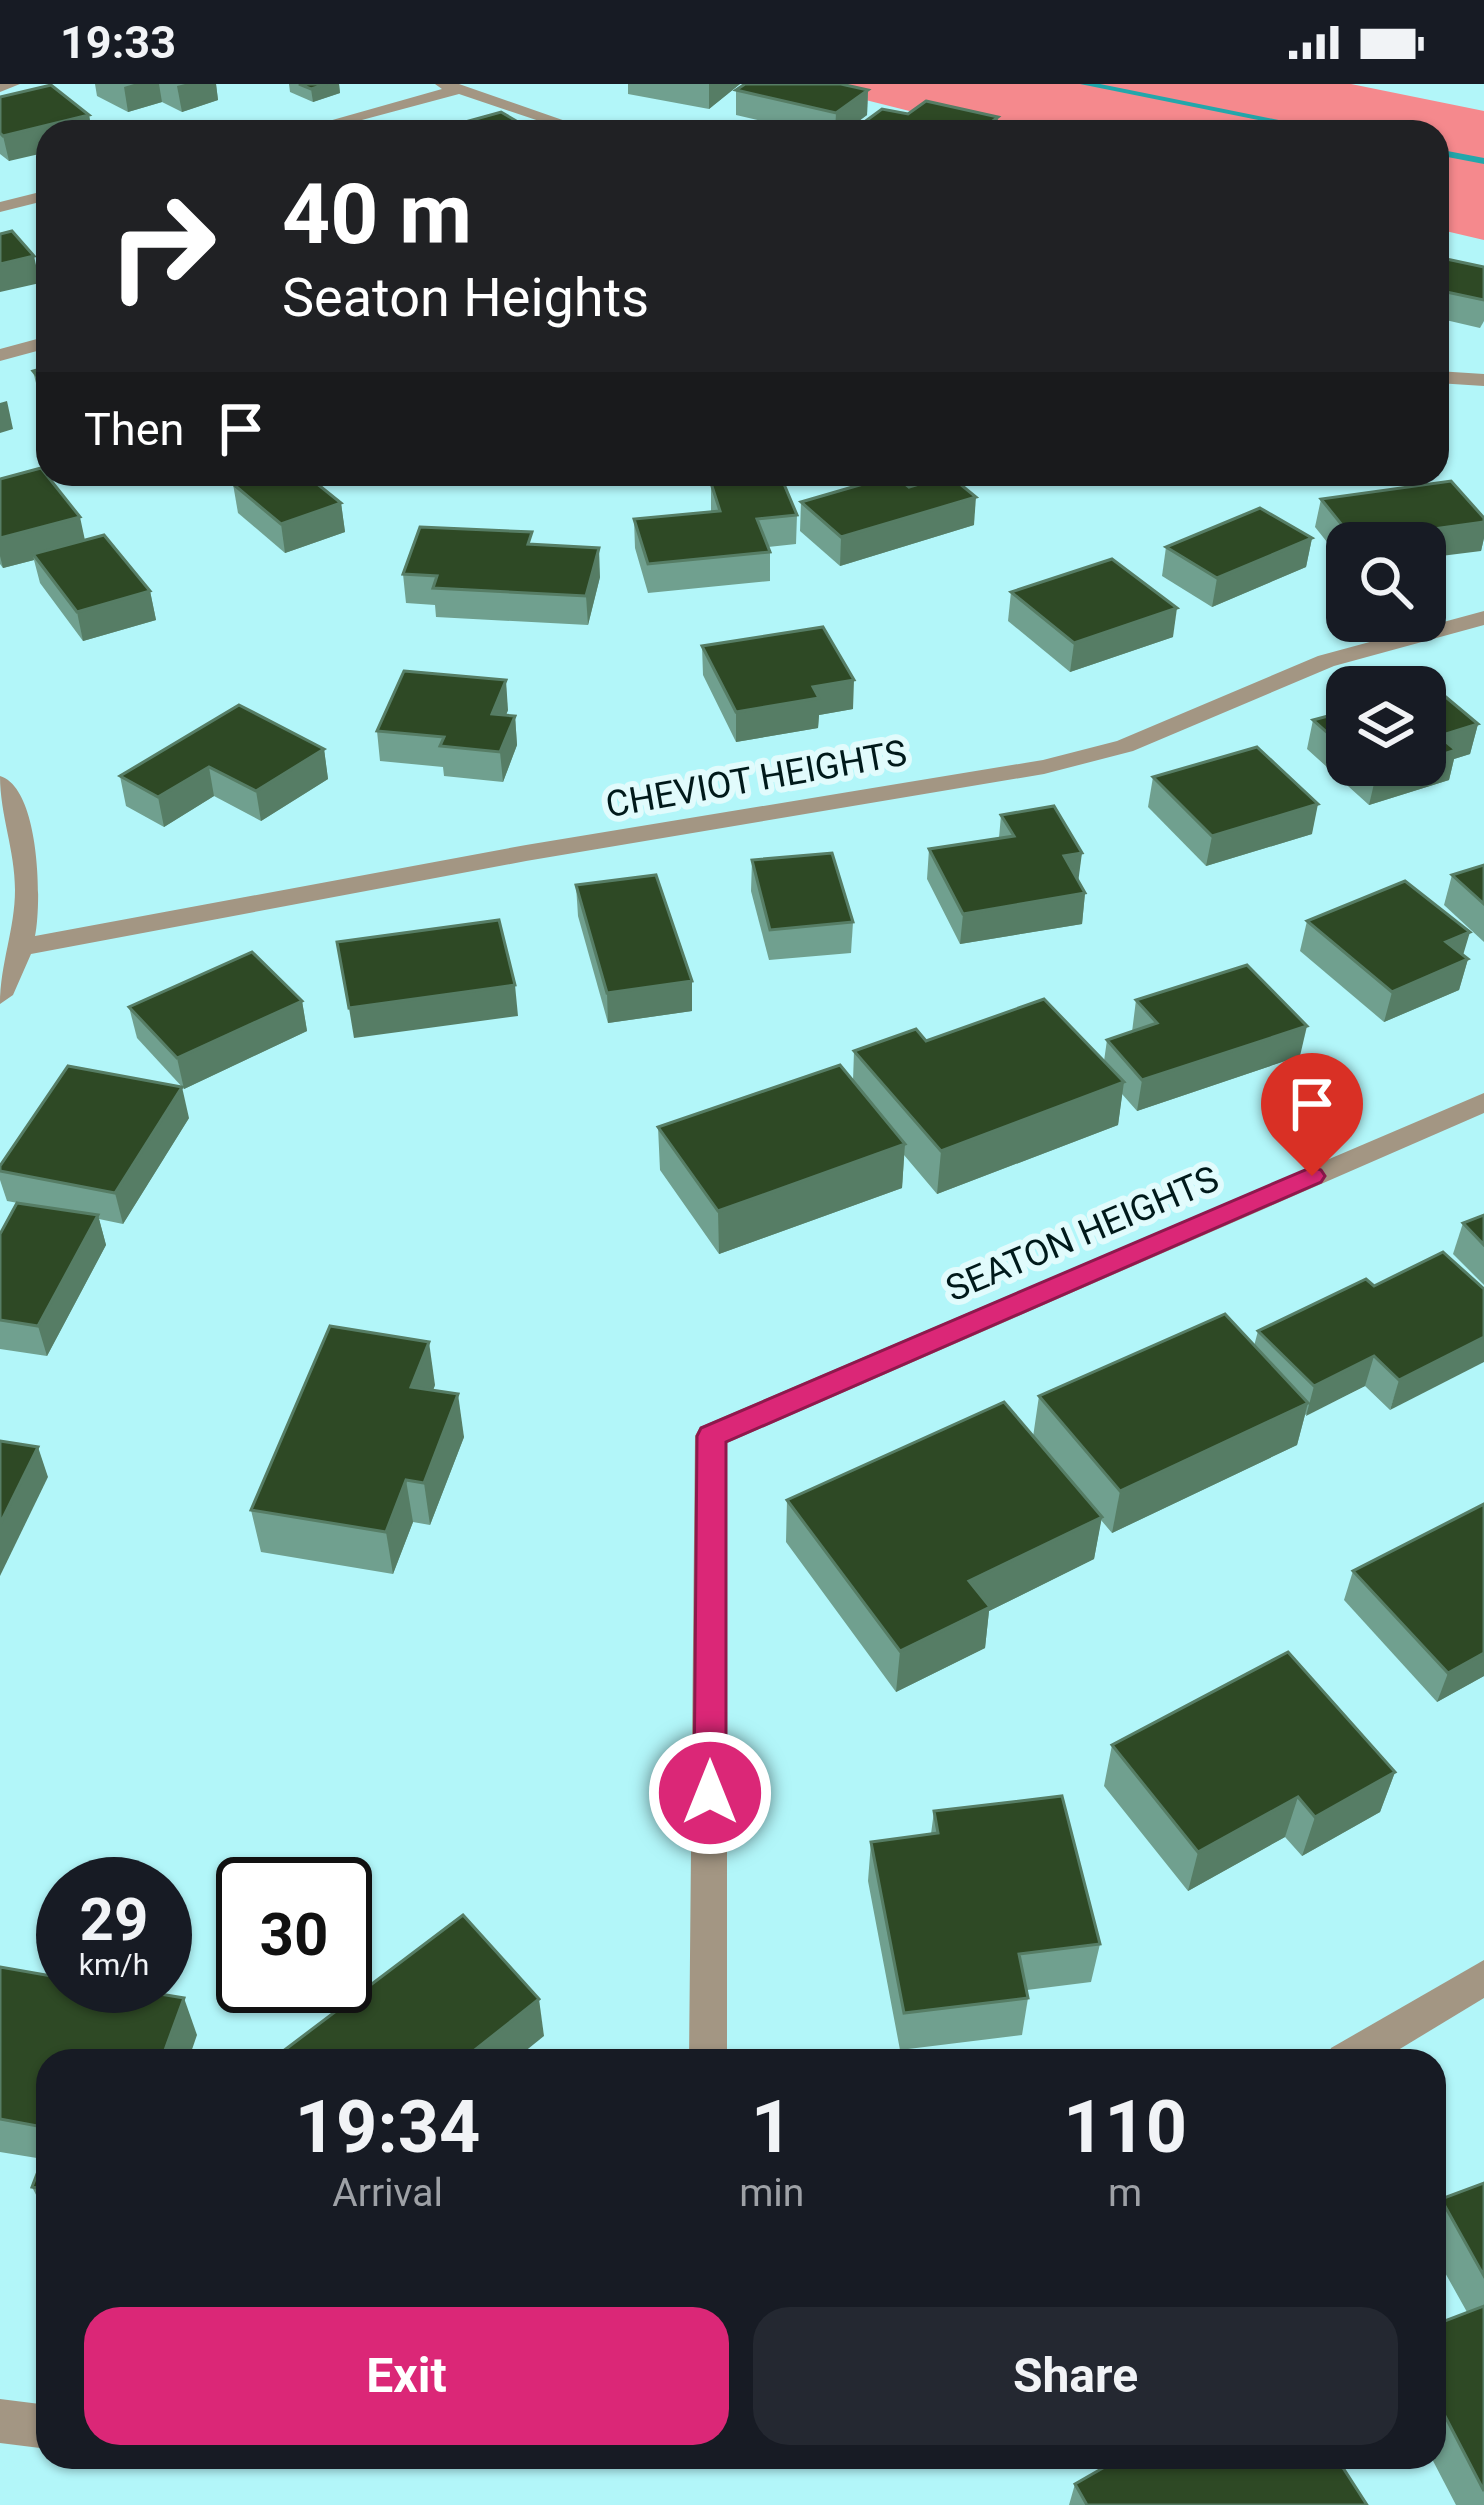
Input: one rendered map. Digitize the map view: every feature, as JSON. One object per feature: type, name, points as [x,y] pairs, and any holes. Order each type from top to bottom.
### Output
[{"type":"street","points":[[0,87],[12,84]]},
{"type":"street","points":[[339,120],[450,87],[552,120]]},
{"type":"street","points":[[0,207],[36,198]]},
{"type":"street","points":[[0,355],[36,345]]},
{"type":"street","points":[[1449,378],[1484,380]]},
{"type":"street","name":"CHEVIOT HEIGHTS","points":[[22,947],[526,853],[1044,766],[1125,746],[1326,662],[1484,618]]},
{"type":"street","points":[[0,783],[19,821],[29,867],[30,902],[22,947],[0,995]]},
{"type":"street","name":"SEATON HEIGHTS","points":[[709,2049],[711,1436],[1484,1102]]},
{"type":"street","points":[[1365,2049],[1484,1976]]},
{"type":"street","points":[[0,2421],[36,2426]]},
{"type":"shaded area","points":[[802,84],[1351,84],[1484,111],[1484,240],[1449,232],[1449,120],[945,120]]},
{"type":"building","points":[[745,84],[841,84],[868,90],[836,113],[736,90]]},
{"type":"building","points":[[51,85],[89,115],[36,120],[36,128],[3,136],[0,97]]},
{"type":"building","points":[[926,101],[998,117],[867,120],[882,109],[908,114]]},
{"type":"building","points":[[501,112],[515,120],[472,120]]},
{"type":"building","points":[[12,231],[34,256],[0,264],[0,234]]},
{"type":"building","points":[[1449,260],[1484,267],[1484,300],[1449,293]]},
{"type":"building","points":[[36,469],[36,486],[55,486],[80,517],[0,538],[0,479]]},
{"type":"building","points":[[1451,481],[1484,522],[1446,527],[1446,522],[1340,522],[1321,499],[1415,486],[1449,486]]},
{"type":"building","points":[[235,486],[320,486],[341,503],[281,524]]},
{"type":"building","points":[[712,486],[785,486],[797,515],[757,519],[770,552],[648,564],[634,519],[720,511]]},
{"type":"building","points":[[856,486],[962,486],[976,497],[841,537],[801,502]]},
{"type":"building","points":[[1260,508],[1312,538],[1217,578],[1166,547]]},
{"type":"building","points":[[420,527],[532,532],[528,544],[599,548],[586,596],[433,588],[437,576],[403,574]]},
{"type":"building","points":[[104,535],[150,591],[77,612],[33,554]]},
{"type":"building","points":[[1112,559],[1177,608],[1074,643],[1011,592]]},
{"type":"building","points":[[823,627],[854,680],[813,687],[819,698],[736,712],[702,646]]},
{"type":"building","points":[[404,671],[506,680],[492,714],[515,716],[500,752],[440,746],[444,737],[377,731]]},
{"type":"building","points":[[1446,697],[1478,724],[1446,734]]},
{"type":"building","points":[[239,705],[324,749],[256,791],[209,767],[158,797],[120,776]]},
{"type":"building","points":[[1326,717],[1326,731],[1313,720]]},
{"type":"building","points":[[1257,747],[1318,804],[1212,836],[1153,777]]},
{"type":"building","points":[[1054,806],[1082,853],[1064,856],[1085,893],[963,914],[929,849],[1014,836],[1001,815]]},
{"type":"building","points":[[832,853],[853,922],[770,930],[752,860]]},
{"type":"building","points":[[1484,865],[1484,904],[1452,875]]},
{"type":"building","points":[[656,875],[692,981],[607,993],[576,885]]},
{"type":"building","points":[[1405,881],[1470,932],[1446,942],[1468,959],[1392,992],[1307,921]]},
{"type":"building","points":[[499,920],[515,985],[349,1008],[337,942]]},
{"type":"building","points":[[252,952],[302,1001],[177,1058],[129,1007]]},
{"type":"building","points":[[1247,965],[1307,1026],[1142,1080],[1107,1040],[1157,1023],[1136,1000]]},
{"type":"building","points":[[1044,999],[1124,1082],[941,1151],[854,1051],[916,1029],[926,1041]]},
{"type":"building","points":[[840,1065],[905,1144],[718,1211],[658,1127]]},
{"type":"building","points":[[68,1066],[182,1087],[115,1193],[0,1171]]},
{"type":"building","points":[[17,1203],[98,1215],[38,1326],[0,1320],[0,1234]]},
{"type":"building","points":[[1484,1215],[1484,1245],[1463,1223]]},
{"type":"building","points":[[1443,1252],[1484,1289],[1484,1337],[1399,1380],[1374,1356],[1314,1386],[1258,1331],[1366,1279],[1374,1286]]},
{"type":"building","points":[[1225,1314],[1308,1403],[1120,1491],[1039,1396]]},
{"type":"building","points":[[330,1326],[429,1342],[411,1387],[458,1394],[424,1483],[406,1480],[386,1532],[251,1510]]},
{"type":"building","points":[[1004,1402],[1102,1517],[969,1581],[990,1607],[900,1651],[787,1500]]},
{"type":"building","points":[[0,1441],[38,1447],[0,1524]]},
{"type":"building","points":[[1484,1504],[1484,1653],[1448,1673],[1353,1571]]},
{"type":"building","points":[[1288,1652],[1395,1772],[1315,1817],[1298,1797],[1198,1852],[1112,1745]]},
{"type":"building","points":[[1062,1796],[1100,1944],[1019,1954],[1028,1998],[904,2013],[871,1842],[938,1833],[934,1811]]},
{"type":"building","points":[[463,1915],[539,1999],[476,2049],[286,2049],[333,2013],[372,2013],[372,1984]]},
{"type":"building","points":[[0,1967],[36,1973],[36,2013],[179,2013],[165,2049],[36,2049],[36,2126],[0,2119]]},
{"type":"building","points":[[1484,2183],[1484,2276],[1446,2208],[1446,2197]]},
{"type":"building","points":[[1484,2306],[1484,2491],[1446,2418],[1446,2320]]},
{"type":"building","points":[[1101,2469],[1344,2469],[1367,2505],[1087,2505],[1075,2484]]},
{"type":"waterway","points":[[1085,84],[1271,120]]},
{"type":"waterway","points":[[1449,154],[1484,161]]},
{"type":"route","points":[[710,1793],[711,1436],[1312,1176]]}]
